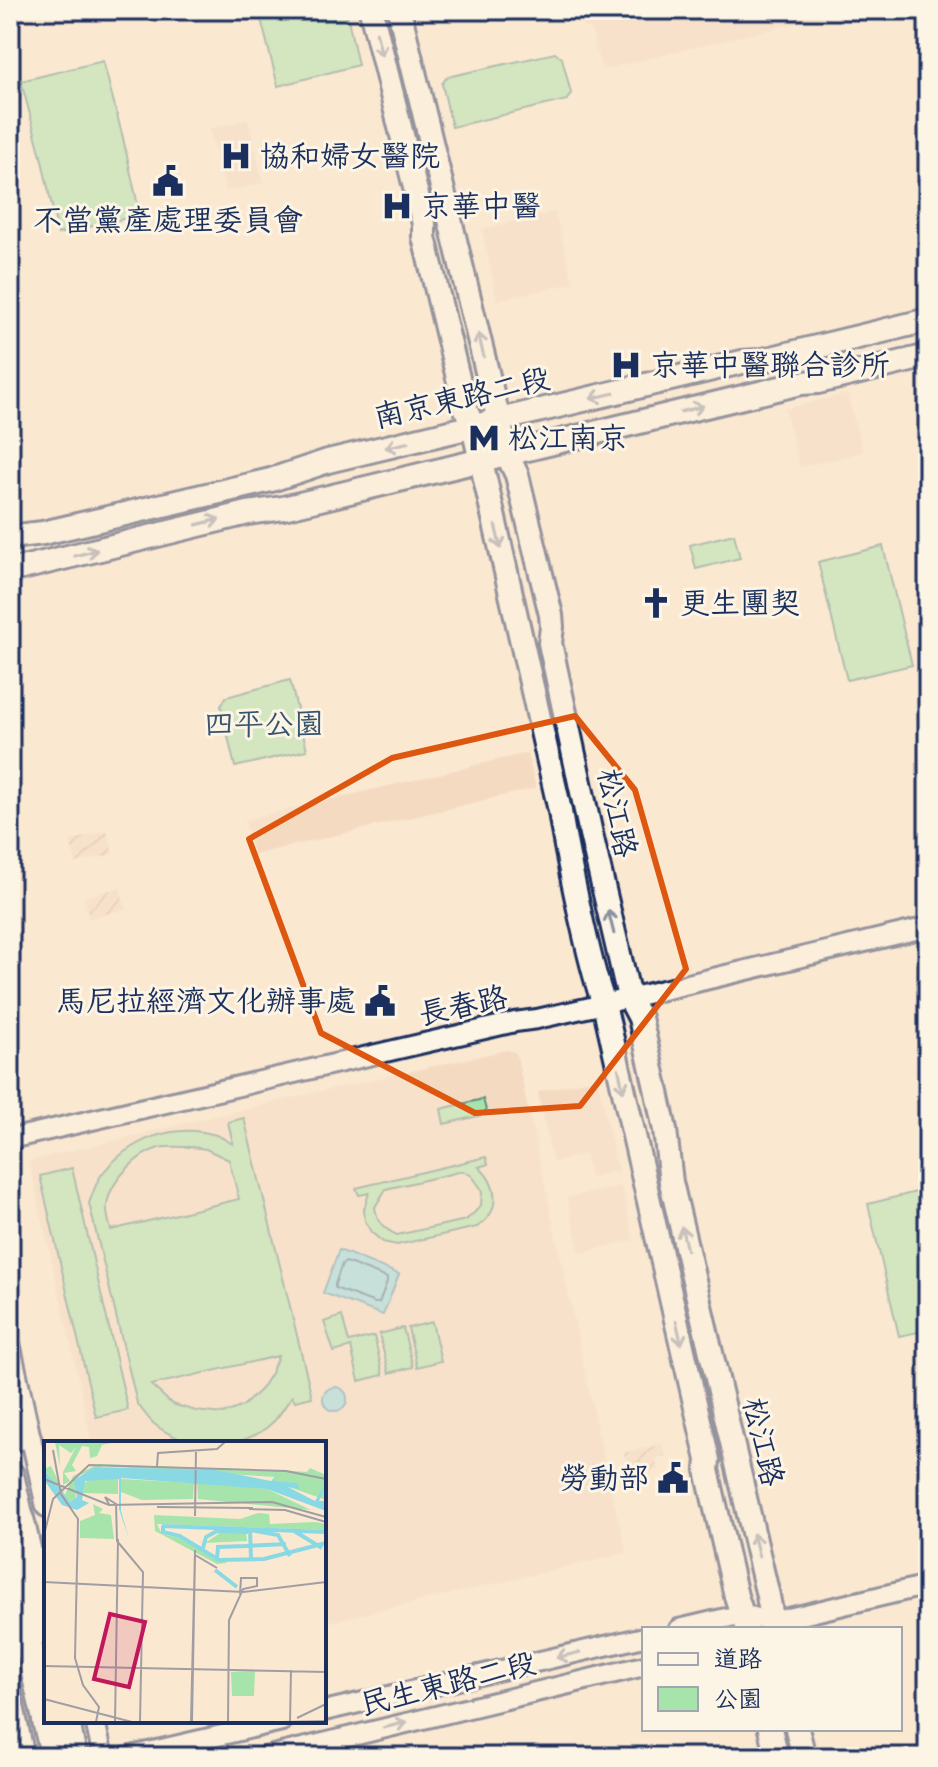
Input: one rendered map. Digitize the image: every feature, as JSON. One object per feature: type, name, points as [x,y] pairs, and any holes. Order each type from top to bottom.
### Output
[{"type":"highway","points":[[10,1475],[44,1622]]},
{"type":"highway","points":[[10,1566],[44,1711]]},
{"type":"highway","points":[[47,1723],[55,1757]]},
{"type":"highway","points":[[66,1723],[73,1757]]},
{"type":"main road","name":"松江路","points":[[371,10],[465,407],[481,461],[560,811],[588,951],[604,1004],[708,1460],[710,1485],[736,1596],[745,1621]]},
{"type":"main road","name":"松江路","points":[[399,10],[507,454],[517,475],[551,615],[550,643],[629,997],[640,1018],[646,1043],[665,1130],[671,1182],[770,1627]]},
{"type":"main road","name":"南京東路二段","points":[[10,537],[43,533],[271,480],[328,461],[928,320]]},
{"type":"main road","points":[[10,571],[801,383],[818,382],[928,356]]},
{"type":"main road","points":[[770,1731],[777,1757]]},
{"type":"main road","points":[[798,1731],[804,1757]]},
{"type":"street","name":"長春路","points":[[10,1139],[928,927]]},
{"type":"street","points":[[10,1343],[44,1498]]},
{"type":"street","points":[[10,1442],[31,1438]]},
{"type":"street","points":[[696,1627],[745,1621],[770,1627],[928,1585]]},
{"type":"street","name":"民生東路二段","points":[[326,1711],[642,1637]]},
{"type":"street","name":"民生東路二段","points":[[265,1757],[642,1666]]},
{"type":"street","points":[[10,1687],[25,1757]]},
{"type":"street","points":[[95,1723],[103,1757]]},
{"type":"street","points":[[127,1757],[273,1723]]},
{"type":"highlighted area","points":[[575,716],[635,790],[686,969],[580,1106],[475,1113],[321,1033],[249,839],[392,758]]},
{"type":"shaded area","points":[[579,10],[849,10],[605,69],[600,65],[591,27],[584,28]]},
{"type":"shaded area","name":"協和婦女醫院","points":[[248,120],[263,183],[226,191],[209,129]]},
{"type":"shaded area","points":[[555,212],[573,283],[497,300],[482,229]]},
{"type":"shaded area","points":[[847,394],[863,452],[800,467],[785,409]]},
{"type":"shaded area","points":[[527,753],[536,788],[253,855],[245,820]]},
{"type":"shaded area","points":[[107,831],[113,854],[76,863],[70,841]]},
{"type":"shaded area","points":[[120,888],[126,909],[89,918],[84,897]]},
{"type":"shaded area","points":[[507,1050],[516,1053],[627,1553],[326,1623],[326,1441],[91,1441],[29,1161]]},
{"type":"shaded area","points":[[597,1078],[618,1171],[590,1177],[585,1154],[553,1162],[538,1092]]},
{"type":"shaded area","points":[[621,1186],[634,1240],[580,1253],[567,1198]]},
{"type":"shaded area","points":[[662,1444],[665,1456],[655,1458],[658,1470],[630,1477],[624,1453]]},
{"type":"green space","points":[[302,10],[346,10],[358,65],[278,86],[261,19]]},
{"type":"green space","points":[[555,53],[562,58],[571,93],[567,100],[452,127],[442,84],[447,77]]},
{"type":"green space","points":[[103,61],[140,215],[58,234],[21,81]]},
{"type":"green space","points":[[734,534],[740,558],[696,569],[690,545]]},
{"type":"green space","points":[[883,546],[912,665],[847,680],[818,562]]},
{"type":"green space","name":"四平公園","points":[[290,680],[307,750],[235,767],[221,706],[226,697]]},
{"type":"green space","points":[[483,1099],[487,1114],[444,1124],[441,1109]]},
{"type":"green space","points":[[244,1118],[312,1397],[295,1401],[292,1396],[277,1418],[247,1439],[190,1441],[153,1423],[137,1403],[89,1203],[96,1184],[113,1162],[153,1137],[184,1131],[200,1132],[216,1135],[233,1144],[228,1122]],"holes":[[[159,1148],[206,1149],[229,1160],[239,1199],[111,1230],[107,1212],[109,1197],[133,1163]],[[278,1356],[261,1389],[243,1406],[223,1414],[172,1404],[151,1385]]]},
{"type":"green space","points":[[486,1157],[488,1164],[479,1167],[490,1182],[494,1206],[485,1221],[477,1227],[397,1245],[383,1242],[371,1232],[365,1221],[364,1209],[369,1193],[359,1195],[356,1188]],"holes":[[[463,1171],[472,1176],[482,1190],[481,1205],[466,1220],[397,1235],[377,1217],[375,1207],[386,1189]]]},
{"type":"green space","points":[[72,1168],[128,1410],[96,1417],[40,1176]]},
{"type":"green space","points":[[928,1189],[928,1330],[899,1336],[868,1204]]},
{"type":"green space","points":[[342,1316],[349,1342],[374,1336],[383,1375],[359,1381],[351,1347],[334,1352],[324,1322]]},
{"type":"green space","points":[[432,1322],[441,1361],[417,1367],[408,1328]]},
{"type":"green space","points":[[403,1328],[413,1367],[389,1373],[379,1334]]},
{"type":"water","points":[[339,1250],[399,1274],[383,1315],[323,1293]]},
{"type":"water","points":[[335,1387],[343,1391],[347,1399],[343,1407],[335,1411],[327,1407],[323,1399],[327,1391]]},
{"type":"place","name":"協和婦女醫院","points":[[236,156]]},
{"type":"place","name":"不當黨產處理委員會","points":[[168,181]]},
{"type":"place","name":"京華中醫","points":[[397,206]]},
{"type":"place","name":"京華中醫聯合診所","points":[[626,365]]},
{"type":"place","name":"松江南京","points":[[484,438]]},
{"type":"place","name":"更生團契","points":[[656,603]]},
{"type":"place","name":"馬尼拉經濟文化辦事處","points":[[380,1001]]},
{"type":"place","name":"勞動部","points":[[673,1478]]}]
